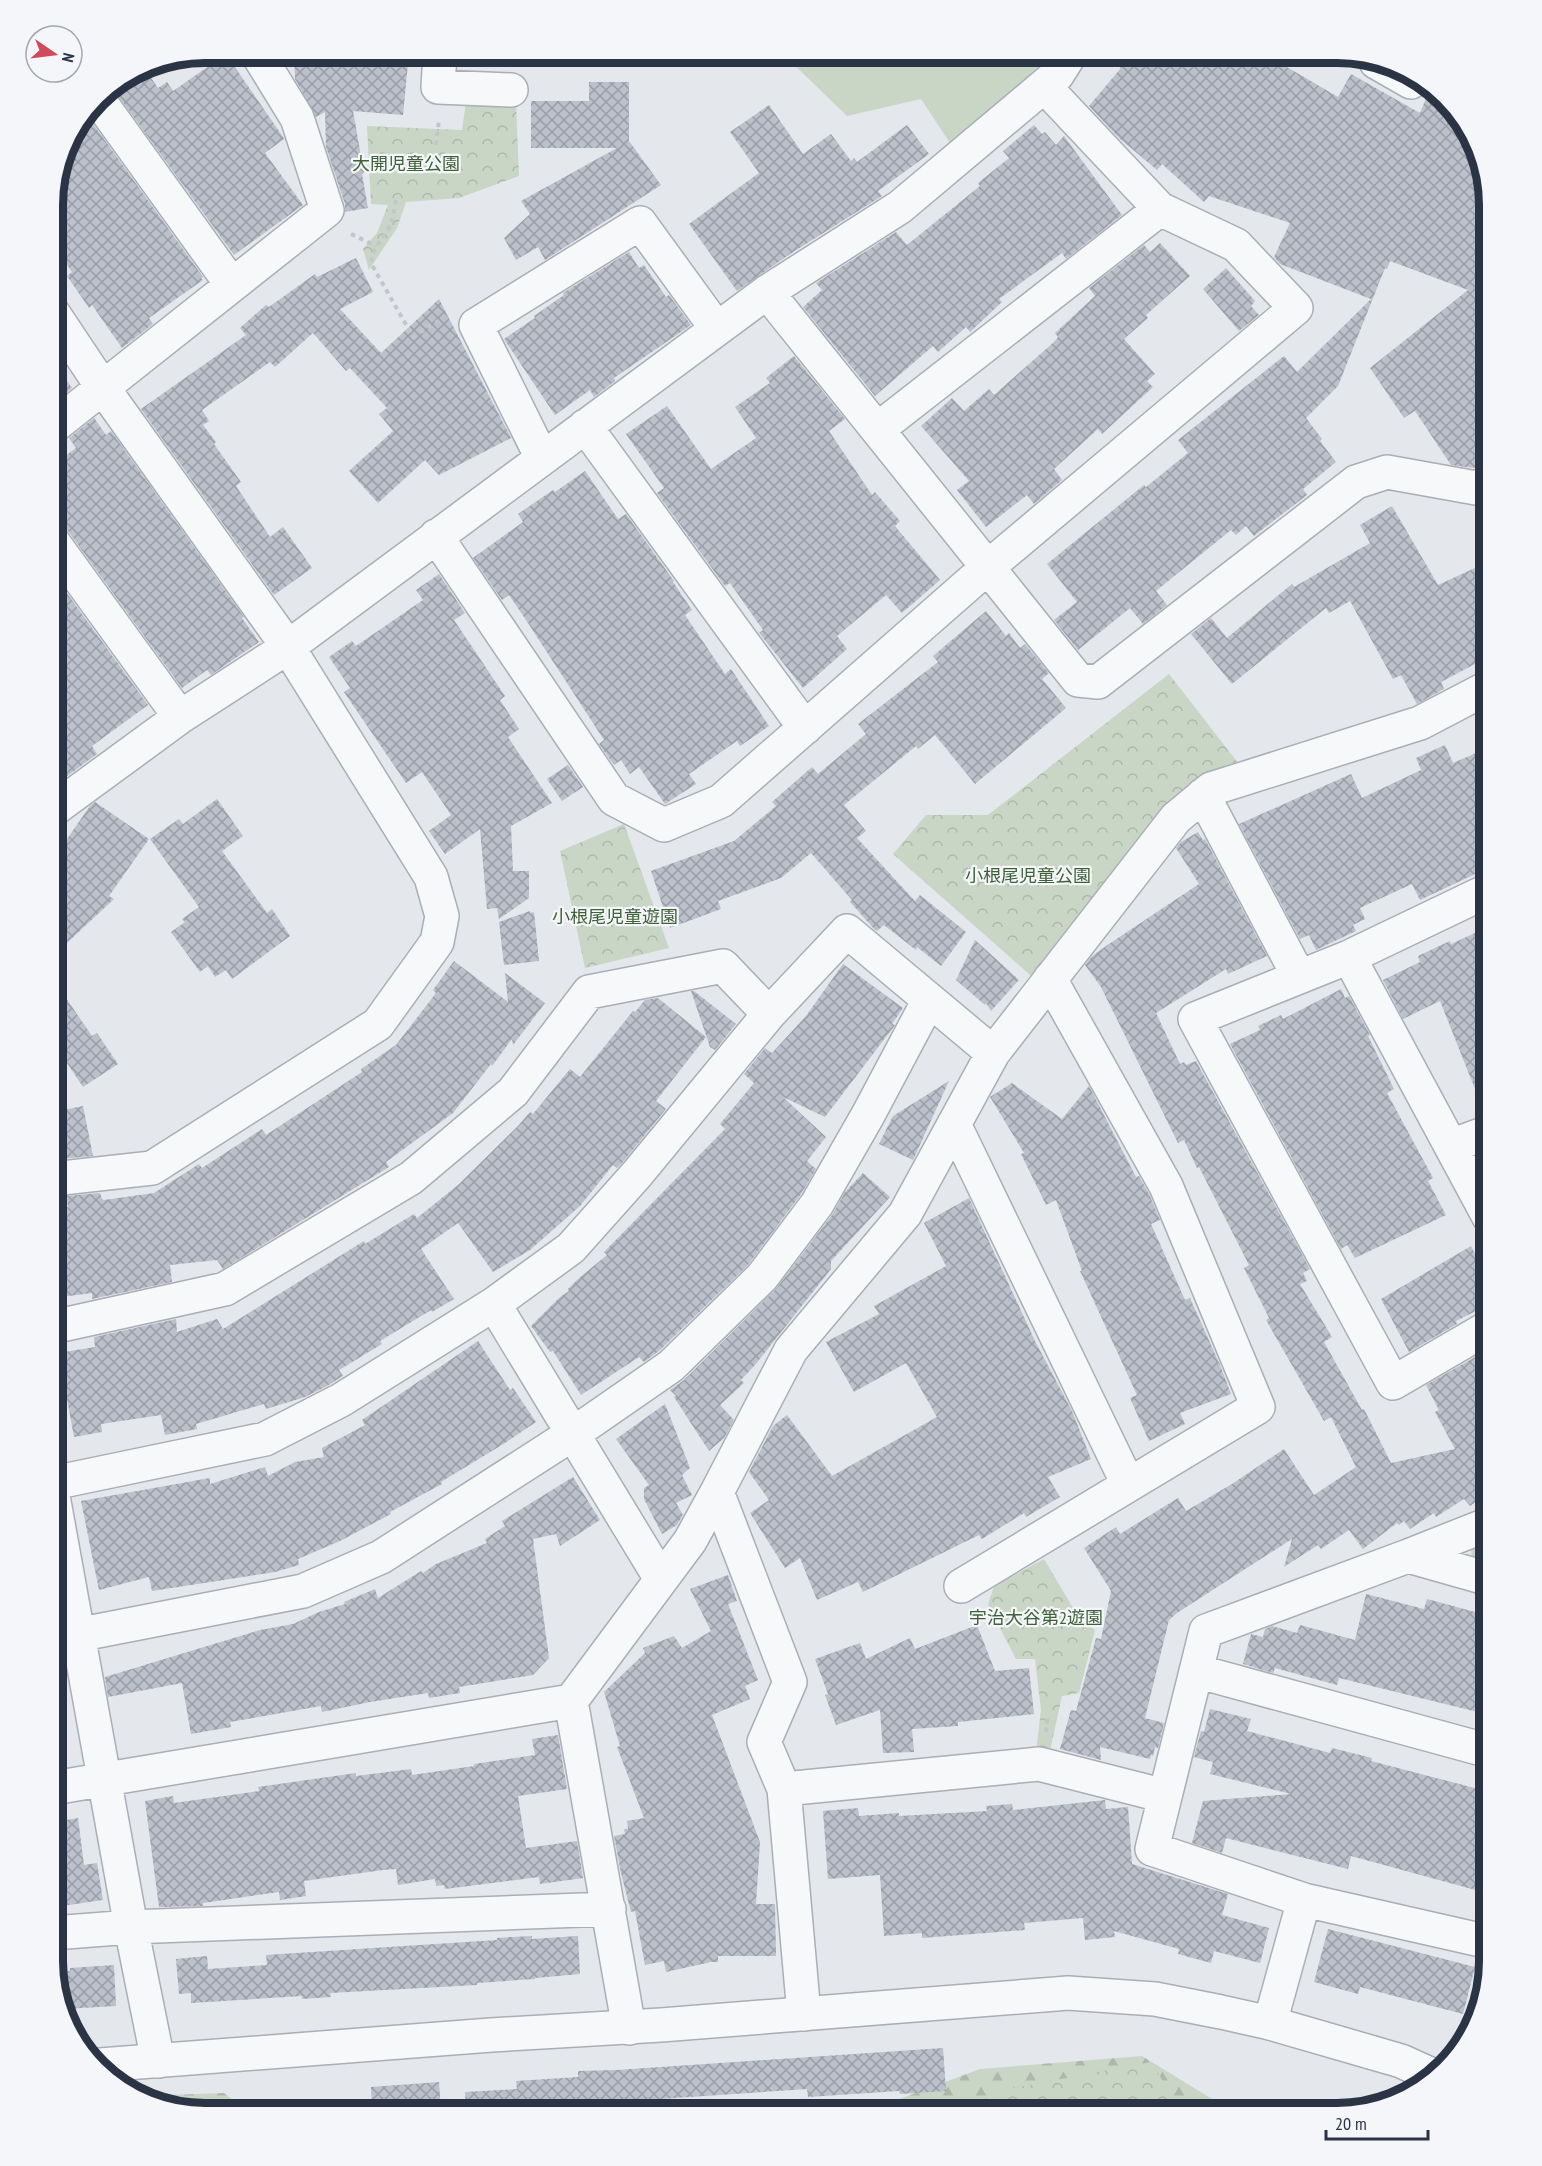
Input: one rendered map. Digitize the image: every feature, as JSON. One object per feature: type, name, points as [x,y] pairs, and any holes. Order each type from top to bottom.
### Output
[{"type":"street","points":[[63,419],[327,210],[297,118],[264,63]]},
{"type":"street","points":[[439,63],[438,87],[511,90]]},
{"type":"street","points":[[63,792],[288,647],[767,292],[900,207],[1057,75],[1065,63]]},
{"type":"street","points":[[436,536],[614,799],[664,825],[721,801],[988,567],[1296,308],[1236,245],[1160,209],[1044,86]]},
{"type":"street","points":[[103,106],[232,285]]},
{"type":"street","points":[[878,429],[1160,209]]},
{"type":"street","points":[[542,459],[476,325],[640,223],[717,329]]},
{"type":"street","points":[[767,292],[1078,680],[1098,682],[1356,482],[1387,472],[1479,487]]},
{"type":"street","points":[[63,328],[103,388],[288,647],[431,877],[442,916],[437,942],[378,1024],[153,1168],[63,1178]]},
{"type":"street","points":[[585,426],[805,728]]},
{"type":"street","points":[[63,556],[180,717]]},
{"type":"street","points":[[63,1787],[571,1701],[690,1540],[791,1350],[905,1214],[993,1053],[1176,818],[1211,789],[1420,723],[1479,693]]},
{"type":"street","points":[[1203,795],[1299,977]]},
{"type":"street","points":[[1479,895],[1349,957],[1195,1019],[1393,1383],[1479,1333]]},
{"type":"street","points":[[63,1481],[266,1439],[341,1400],[494,1304],[571,1248],[637,1174],[769,1014],[847,931],[993,1053]]},
{"type":"street","points":[[1349,957],[1479,1197]]},
{"type":"street","points":[[63,1324],[225,1289],[411,1178],[513,1092],[589,992],[723,966],[769,1014]]},
{"type":"street","points":[[961,1586],[1258,1407],[1166,1186],[1050,979]]},
{"type":"street","points":[[77,1635],[303,1591],[381,1557],[572,1434],[671,1366],[762,1277],[817,1204],[868,1115],[929,1000]]},
{"type":"street","points":[[954,1124],[1128,1484]]},
{"type":"street","points":[[1451,1146],[1479,1136]]},
{"type":"street","points":[[494,1304],[661,1579]]},
{"type":"street","points":[[717,1492],[789,1682],[764,1742],[784,1789],[804,2014]]},
{"type":"street","points":[[1479,1528],[1206,1631],[1152,1849],[1304,1900],[1479,1940]]},
{"type":"street","points":[[63,1554],[131,1927],[158,2061]]},
{"type":"street","points":[[1408,1556],[1479,1576]]},
{"type":"street","points":[[1196,1671],[1479,1748]]},
{"type":"street","points":[[571,1701],[629,2028]]},
{"type":"street","points":[[784,1789],[1038,1764],[1165,1796]]},
{"type":"street","points":[[1270,2023],[1304,1900]]},
{"type":"street","points":[[63,1932],[131,1927],[609,1909]]},
{"type":"street","points":[[107,2064],[479,2036],[629,2028],[1068,1993],[1155,1999],[1270,2023],[1401,2061],[1426,2072]]},
{"type":"path","points":[[396,200],[389,228],[376,246],[371,261],[413,337],[444,317],[476,325]]},
{"type":"path","points":[[369,242],[376,246]]},
{"type":"path","points":[[1046,1740],[1048,1714]]},
{"type":"green space","points":[[792,63],[1041,63],[1043,67],[950,143],[921,99],[847,116]]},
{"type":"green space","name":"大開児童公園","points":[[466,102],[516,104],[519,176],[459,198],[406,202],[397,228],[369,270],[363,249],[377,233],[388,205],[371,204],[367,126],[462,130]]},
{"type":"green space","name":"小根尾児童公園","points":[[1169,674],[1242,768],[1038,982],[893,854],[926,815],[988,815]]},
{"type":"green space","name":"小根尾児童遊園","points":[[624,824],[669,948],[585,968],[560,851]]},
{"type":"green space","points":[[1479,1539],[1479,1569],[1474,1568],[1471,1551]]},
{"type":"green space","name":"宇治大谷第2遊園","points":[[1044,1559],[1082,1623],[1095,1630],[1079,1693],[1062,1696],[1049,1755],[1036,1752],[1041,1710],[1035,1659],[1016,1659],[988,1605],[994,1586]]},
{"type":"green space","points":[[1142,2056],[1219,2103],[889,2103],[980,2069]]},
{"type":"green space","points":[[1151,2062],[1177,2103],[973,2103],[1013,2088]]},
{"type":"green space","points":[[224,2093],[236,2103],[195,2103],[160,2095]]},
{"type":"green space","points":[[214,2099],[220,2103],[195,2103],[178,2100]]},
{"type":"building","points":[[213,63],[232,63],[284,139],[265,153],[303,205],[234,255],[116,93],[149,75],[158,88],[167,82],[173,91]]},
{"type":"building","points":[[294,63],[408,63],[403,115],[353,111],[368,208],[345,212],[345,204],[326,147],[325,112],[316,117],[295,79]]},
{"type":"building","points":[[1114,63],[1280,63],[1338,97],[1351,74],[1420,113],[1427,96],[1438,104],[1450,118],[1468,150],[1478,186],[1479,465],[1474,468],[1451,465],[1415,411],[1404,418],[1370,368],[1468,290],[1390,261],[1387,269],[1385,268],[1338,386],[1306,418],[1336,462],[1303,489],[1307,495],[1254,536],[1246,526],[1236,535],[1231,530],[1156,591],[1167,605],[1143,624],[1130,608],[1078,650],[1054,620],[1077,602],[1047,564],[1144,485],[1146,487],[1188,453],[1178,440],[1284,356],[1297,372],[1371,299],[1280,264],[1274,257],[1290,223],[1209,196],[1204,202],[1162,164],[1157,170],[1118,137],[1089,106],[1121,68]]},
{"type":"building","points":[[589,82],[629,82],[629,141],[661,185],[545,260],[538,247],[516,260],[504,238],[530,214],[521,201],[617,148],[531,148],[531,101],[589,101]]},
{"type":"building","points":[[769,105],[803,154],[831,134],[851,161],[854,158],[857,162],[907,125],[929,154],[878,191],[882,196],[790,254],[737,291],[689,224],[759,173],[730,132]]},
{"type":"building","points":[[91,120],[203,280],[149,318],[153,324],[122,348],[92,305],[89,308],[67,276],[72,272],[63,259],[63,195],[74,150]]},
{"type":"building","points":[[1034,125],[1042,134],[1045,132],[1056,145],[1064,136],[1122,215],[1066,259],[1062,253],[999,299],[1002,302],[970,332],[966,327],[938,352],[933,346],[875,396],[803,307],[822,290],[816,283],[896,232],[907,245],[980,186],[978,183],[1009,158],[1003,151]]},
{"type":"building","points":[[1160,243],[1190,276],[1146,315],[1148,318],[1124,339],[1155,374],[1147,381],[1153,387],[1102,434],[1098,429],[1054,469],[1062,480],[1034,504],[1027,495],[986,527],[957,490],[969,481],[921,426],[952,398],[964,411],[989,389],[994,395],[1054,342],[1058,337],[1055,333],[1095,296],[1089,288],[1144,245],[1150,252]]},
{"type":"building","points":[[629,252],[639,268],[644,265],[666,297],[669,295],[691,325],[614,378],[615,381],[594,397],[590,390],[555,415],[504,339],[535,318],[534,316],[564,295],[563,293]]},
{"type":"building","points":[[356,258],[373,292],[340,309],[381,353],[439,299],[511,438],[439,475],[425,460],[378,503],[349,471],[393,431],[379,414],[387,408],[350,368],[346,371],[313,333],[275,367],[270,362],[202,410],[209,421],[203,425],[241,482],[236,486],[270,537],[283,527],[312,568],[274,595],[141,409],[246,335],[240,328],[266,305],[269,307],[315,274],[317,277]]},
{"type":"building","points":[[1226,268],[1255,301],[1251,306],[1259,315],[1239,331],[1203,289]]},
{"type":"building","points":[[794,356],[845,419],[829,431],[872,495],[875,492],[900,521],[895,526],[940,580],[902,613],[886,595],[837,636],[847,649],[803,688],[759,633],[763,630],[730,583],[725,586],[657,493],[664,488],[626,434],[667,406],[711,469],[756,438],[735,407],[770,383],[766,378]]},
{"type":"building","points":[[63,375],[72,388],[63,395]]},
{"type":"building","points":[[94,418],[106,435],[111,431],[244,617],[242,618],[259,642],[211,675],[207,670],[182,688],[63,527],[63,458],[76,448],[69,438]]},
{"type":"building","points":[[585,471],[618,519],[626,514],[692,610],[685,615],[725,674],[731,669],[769,726],[740,746],[737,741],[689,774],[696,784],[665,804],[639,767],[630,774],[621,760],[614,765],[599,744],[604,740],[509,595],[502,600],[473,558],[523,522],[518,514]]},
{"type":"building","points":[[1392,506],[1438,585],[1479,566],[1479,662],[1441,682],[1444,689],[1417,704],[1401,675],[1393,679],[1350,601],[1329,613],[1326,608],[1232,684],[1191,634],[1211,618],[1227,638],[1292,584],[1294,587],[1370,543],[1360,525]]},
{"type":"building","points":[[439,574],[465,613],[454,620],[505,696],[500,700],[519,729],[508,737],[552,803],[511,826],[513,871],[529,871],[529,898],[499,919],[497,908],[487,909],[480,829],[445,854],[429,831],[451,815],[422,772],[406,783],[344,692],[350,688],[329,657],[352,641],[356,646],[423,600],[416,590]]},
{"type":"building","points":[[63,588],[148,705],[92,746],[97,754],[66,777],[63,773]]},
{"type":"building","points":[[986,611],[1006,636],[1009,633],[1020,648],[1025,644],[1049,673],[1042,679],[1066,708],[975,784],[935,735],[918,749],[916,746],[844,805],[866,831],[857,838],[915,901],[920,895],[966,932],[941,966],[884,925],[877,931],[875,930],[811,853],[781,878],[718,901],[721,909],[670,928],[651,871],[734,841],[776,806],[772,802],[812,767],[818,774],[866,734],[858,724],[938,662],[933,656]]},
{"type":"building","points":[[1445,745],[1453,763],[1479,752],[1479,872],[1420,900],[1412,884],[1360,908],[1365,919],[1353,925],[1356,931],[1316,950],[1309,935],[1300,939],[1239,824],[1351,774],[1362,798],[1421,770],[1416,758]]},
{"type":"building","points":[[568,765],[583,787],[562,801],[547,779]]},
{"type":"building","points":[[217,799],[243,836],[222,851],[267,913],[272,909],[290,936],[232,979],[226,970],[215,977],[208,966],[200,972],[171,932],[185,922],[182,919],[199,907],[150,839],[179,819],[183,824]]},
{"type":"building","points":[[95,802],[149,839],[109,896],[114,899],[63,947],[63,845]]},
{"type":"building","points":[[1198,832],[1203,840],[1205,839],[1267,956],[1228,974],[1226,969],[1156,1013],[1180,1064],[1184,1062],[1186,1065],[1196,1061],[1310,1269],[1303,1273],[1307,1281],[1300,1284],[1332,1337],[1324,1342],[1362,1410],[1364,1409],[1391,1463],[1455,1449],[1435,1412],[1439,1410],[1426,1385],[1475,1357],[1479,1365],[1479,1500],[1470,1506],[1464,1499],[1436,1517],[1434,1513],[1410,1529],[1404,1521],[1399,1525],[1397,1523],[1363,1549],[1349,1530],[1321,1549],[1318,1545],[1284,1567],[1292,1539],[1177,1613],[1169,1620],[1145,1718],[1164,1723],[1158,1748],[1155,1747],[1150,1759],[1100,1747],[1101,1760],[1060,1749],[1071,1710],[1076,1711],[1096,1638],[1101,1639],[1111,1591],[1084,1548],[1116,1527],[1120,1534],[1178,1498],[1186,1511],[1284,1449],[1314,1495],[1356,1467],[1331,1417],[1324,1421],[1266,1320],[1269,1318],[1244,1268],[1249,1265],[1184,1140],[1178,1143],[1101,987],[1085,965],[1092,956],[1199,884],[1176,848],[1181,842]]},
{"type":"building","points":[[530,911],[530,913],[534,912],[539,961],[504,965],[499,922]]},
{"type":"building","points":[[1479,931],[1479,1099],[1440,1001],[1403,1019],[1383,980],[1420,962],[1418,956],[1450,941],[1451,944]]},
{"type":"building","points":[[975,940],[1019,980],[991,1011],[986,1003],[985,1005],[956,980]]},
{"type":"building","points":[[454,961],[508,1002],[505,973],[545,1003],[513,1045],[512,1039],[453,1113],[386,1162],[389,1167],[223,1269],[217,1260],[170,1265],[172,1282],[92,1299],[92,1293],[63,1297],[63,1208],[68,1207],[66,1196],[100,1193],[104,1200],[154,1193],[199,1164],[202,1168],[262,1129],[266,1135],[362,1072],[361,1069],[396,1045],[436,993],[433,990]]},
{"type":"building","points":[[843,964],[903,1008],[892,1024],[895,1025],[825,1117],[783,1097],[826,1137],[807,1161],[816,1169],[801,1194],[748,1265],[659,1351],[644,1362],[639,1357],[581,1395],[553,1351],[550,1352],[531,1326],[569,1291],[568,1289],[578,1279],[607,1255],[604,1252],[725,1129],[720,1124],[754,1083],[744,1074],[765,1048],[772,1053],[806,1016]]},
{"type":"building","points":[[1341,989],[1345,998],[1349,996],[1370,1035],[1368,1036],[1394,1089],[1387,1093],[1433,1178],[1428,1181],[1446,1215],[1355,1258],[1347,1245],[1341,1249],[1230,1044],[1260,1030],[1258,1026],[1281,1015],[1283,1019]]},
{"type":"building","points":[[691,991],[736,1024],[715,1050],[710,1047]]},
{"type":"building","points":[[63,994],[92,1036],[97,1033],[118,1064],[83,1087],[63,1057]]},
{"type":"building","points":[[658,998],[706,1037],[656,1101],[666,1109],[623,1162],[617,1168],[613,1165],[580,1206],[530,1250],[493,1272],[458,1223],[421,1249],[454,1299],[380,1341],[382,1344],[339,1370],[343,1376],[327,1386],[305,1397],[266,1409],[264,1404],[196,1424],[197,1429],[165,1435],[161,1415],[101,1424],[102,1432],[74,1437],[65,1388],[63,1388],[63,1352],[95,1347],[94,1337],[176,1319],[177,1332],[217,1319],[223,1329],[364,1241],[365,1244],[414,1214],[417,1218],[458,1185],[530,1112],[533,1114],[570,1069],[580,1077],[633,1011],[635,1012],[645,1000]]},
{"type":"building","points":[[949,1081],[913,1160],[879,1144],[893,1116]]},
{"type":"building","points":[[1012,1083],[1062,1119],[1089,1086],[1136,1177],[1139,1176],[1149,1194],[1160,1220],[1151,1224],[1185,1300],[1190,1298],[1220,1365],[1231,1394],[1180,1413],[1185,1424],[1149,1441],[1130,1398],[1137,1395],[1080,1271],[1082,1271],[1056,1200],[1046,1205],[1021,1154],[1024,1153],[990,1097]]},
{"type":"building","points":[[83,1106],[93,1156],[63,1159],[63,1110]]},
{"type":"building","points":[[863,1173],[890,1197],[831,1261],[831,1269],[741,1380],[744,1383],[720,1405],[734,1420],[724,1438],[709,1451],[674,1397],[676,1396],[670,1390],[684,1380],[775,1290],[832,1215],[845,1192]]},
{"type":"building","points":[[969,1198],[1035,1341],[1072,1411],[1091,1459],[1048,1477],[1060,1497],[1026,1517],[1024,1513],[982,1539],[979,1535],[863,1592],[858,1582],[817,1600],[800,1558],[785,1568],[750,1513],[769,1500],[749,1472],[773,1426],[787,1415],[832,1476],[937,1417],[906,1363],[854,1392],[826,1342],[879,1314],[874,1306],[946,1266],[924,1223]]},
{"type":"building","points":[[1471,1246],[1479,1261],[1479,1310],[1456,1321],[1457,1324],[1409,1352],[1381,1299]]},
{"type":"building","points":[[478,1341],[510,1390],[513,1388],[536,1422],[505,1443],[441,1482],[442,1484],[390,1512],[391,1514],[340,1541],[298,1559],[299,1565],[275,1572],[152,1591],[149,1577],[99,1590],[81,1501],[210,1478],[210,1484],[265,1467],[268,1476],[295,1462],[324,1457],[322,1448],[365,1425],[362,1420]]},
{"type":"building","points":[[665,1404],[690,1468],[682,1475],[692,1495],[676,1503],[683,1515],[677,1525],[662,1534],[644,1499],[644,1488],[649,1485],[616,1439]]},
{"type":"building","points":[[573,1477],[600,1520],[560,1546],[556,1534],[533,1539],[549,1658],[533,1675],[459,1687],[460,1693],[429,1698],[428,1693],[322,1712],[321,1706],[230,1722],[231,1727],[191,1734],[182,1683],[108,1697],[105,1677],[260,1630],[293,1624],[319,1612],[345,1604],[344,1602],[375,1589],[378,1598],[421,1571],[423,1573],[436,1564],[487,1543],[485,1539],[505,1526],[502,1521]]},
{"type":"building","points":[[728,1575],[737,1601],[728,1604],[758,1680],[745,1686],[750,1699],[712,1715],[760,1842],[756,1904],[775,1904],[776,1956],[718,1956],[718,1962],[666,1972],[664,1961],[645,1965],[635,1911],[631,1912],[621,1873],[614,1836],[625,1834],[624,1829],[628,1829],[627,1821],[644,1818],[617,1747],[620,1746],[604,1692],[645,1653],[643,1648],[674,1636],[682,1648],[711,1631],[690,1589]]},
{"type":"building","points":[[1366,1594],[1424,1609],[1427,1599],[1479,1613],[1479,1712],[1339,1678],[1337,1685],[1275,1668],[1273,1673],[1243,1664],[1251,1634],[1263,1637],[1265,1629],[1272,1626],[1297,1633],[1300,1625],[1355,1640]]},
{"type":"building","points":[[977,1625],[995,1671],[1029,1668],[1034,1714],[958,1722],[958,1726],[912,1729],[914,1752],[883,1753],[880,1710],[836,1725],[815,1659],[860,1643],[866,1659],[910,1638],[915,1649]]},
{"type":"building","points":[[1210,1709],[1251,1719],[1247,1731],[1330,1753],[1332,1748],[1372,1758],[1371,1761],[1479,1789],[1479,1891],[1351,1856],[1348,1869],[1226,1838],[1222,1853],[1192,1843],[1203,1801],[1291,1794],[1210,1774],[1213,1762],[1194,1757],[1201,1731],[1204,1732]]},
{"type":"building","points":[[558,1735],[567,1789],[518,1796],[526,1848],[577,1841],[583,1878],[540,1884],[539,1877],[445,1889],[444,1885],[436,1886],[435,1879],[398,1885],[396,1869],[304,1881],[306,1896],[280,1900],[279,1892],[203,1903],[203,1906],[159,1907],[145,1801],[173,1796],[174,1803],[259,1791],[258,1787],[356,1773],[356,1776],[411,1769],[412,1775],[474,1766],[474,1764],[535,1755],[532,1739]]},
{"type":"building","points":[[1105,1800],[1106,1809],[1128,1807],[1132,1864],[1228,1894],[1222,1915],[1269,1928],[1260,1963],[1214,1951],[1211,1963],[1178,1954],[1179,1949],[1114,1931],[1115,1937],[1085,1940],[1083,1918],[1024,1923],[1025,1930],[922,1938],[922,1933],[884,1936],[880,1875],[828,1879],[823,1811],[858,1808],[859,1816],[899,1813],[899,1816],[987,1811],[986,1806],[1012,1804],[1013,1810]]},
{"type":"building","points":[[78,1818],[84,1865],[97,1863],[103,1900],[63,1906],[63,1820]]},
{"type":"building","points":[[1328,1929],[1475,1967],[1463,2014],[1360,1987],[1358,1994],[1314,1982]]},
{"type":"building","points":[[532,1936],[532,1939],[578,1936],[580,1974],[477,1983],[477,1985],[330,1993],[331,1997],[302,1999],[302,1996],[191,2003],[191,1993],[179,1994],[176,1959],[207,1956],[208,1969],[267,1965],[266,1955]]},
{"type":"building","points":[[114,1965],[116,2006],[72,2009],[64,1971],[70,1971],[70,1968]]},
{"type":"building","points":[[943,2048],[946,2091],[900,2094],[899,2091],[808,2097],[807,2089],[601,2103],[466,2103],[465,2092],[517,2089],[516,2081],[578,2077],[578,2071]]},
{"type":"building","points":[[439,2082],[440,2103],[372,2103],[371,2087]]}]
